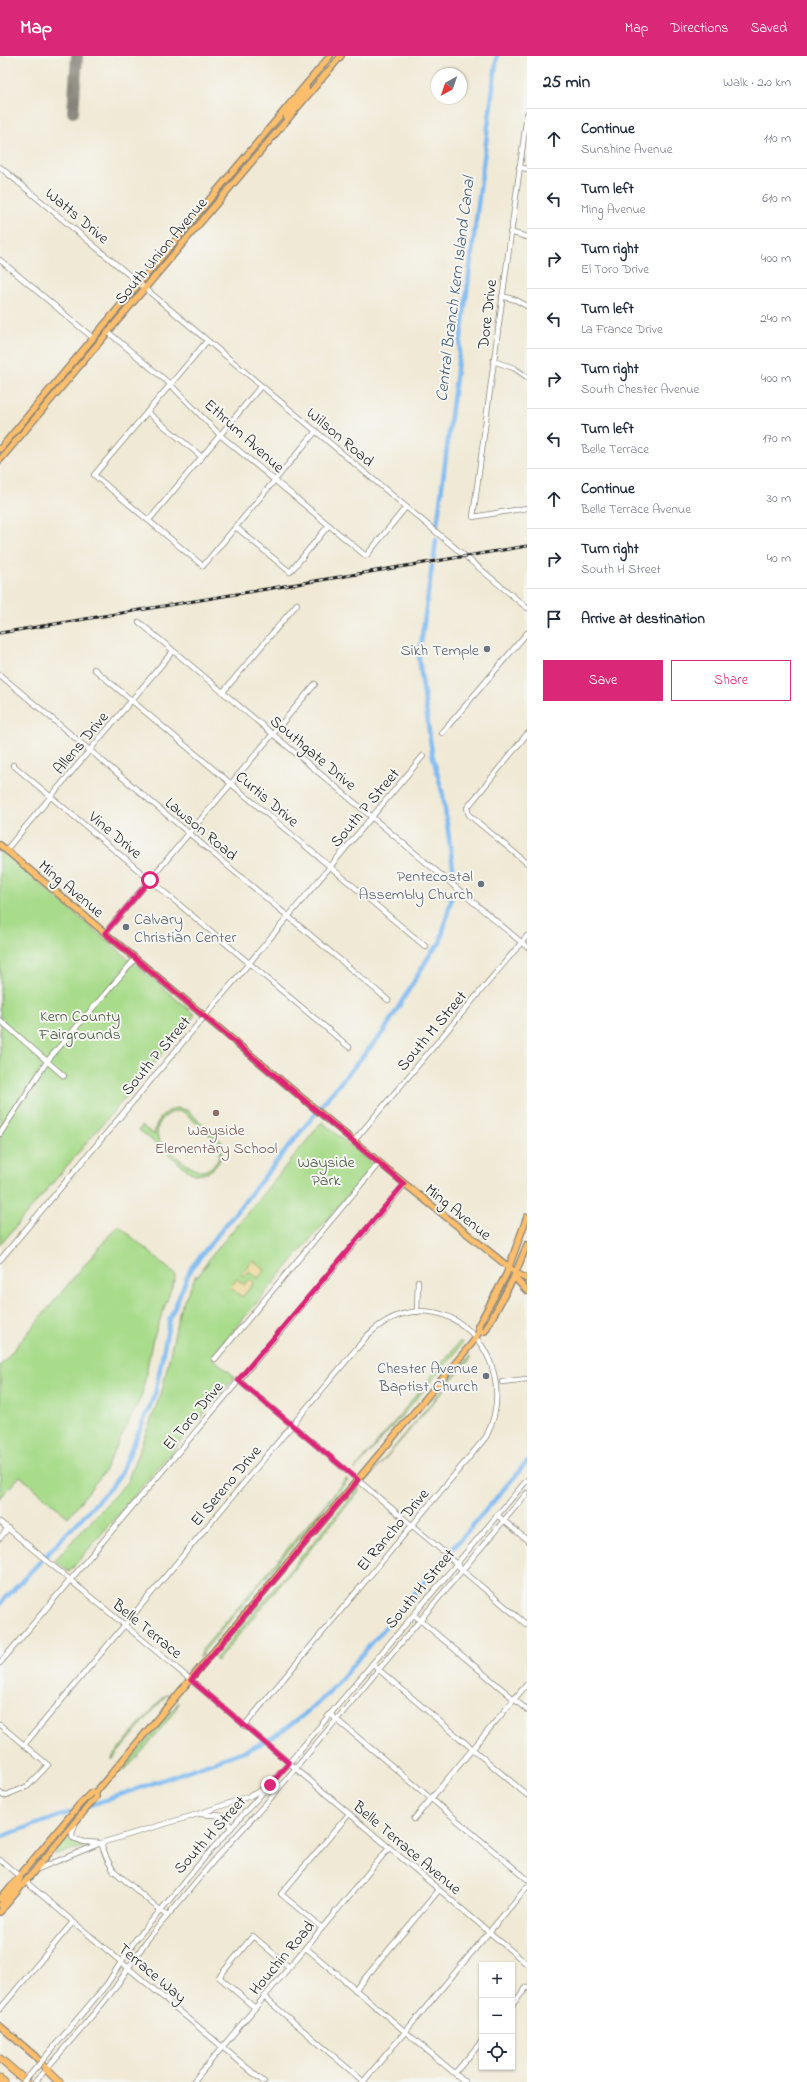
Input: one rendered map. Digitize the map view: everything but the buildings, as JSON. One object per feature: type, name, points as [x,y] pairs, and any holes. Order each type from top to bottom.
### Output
[{"type":"highway","points":[[0,2059],[26,2082]]},
{"type":"highway","points":[[45,2071],[59,2082]]},
{"type":"highway","points":[[0,2079],[4,2082]]},
{"type":"main road","name":"South Union Avenue","points":[[0,449],[330,56]]},
{"type":"main road","points":[[323,77],[327,66],[335,56]]},
{"type":"main road","name":"South Union Avenue","points":[[0,460],[341,56]]},
{"type":"main road","points":[[287,120],[286,114],[306,91],[306,85]]},
{"type":"main road","points":[[225,182],[230,187]]},
{"type":"main road","points":[[13,445],[14,439],[35,414],[36,407]]},
{"type":"main road","points":[[0,455],[7,447],[6,442]]},
{"type":"main road","name":"Ming Avenue","points":[[0,844],[380,1162],[404,1184],[516,1273],[527,1279]]},
{"type":"main road","points":[[480,1334],[478,1326],[509,1267],[527,1217]]},
{"type":"main road","points":[[0,1912],[38,1869],[96,1797],[96,1792],[480,1334],[485,1331],[516,1273],[527,1245]]},
{"type":"main road","name":"Ming Avenue","points":[[516,1273],[516,1279],[527,1290]]},
{"type":"main road","points":[[0,1899],[91,1792],[96,1792]]},
{"type":"main road","points":[[26,1882],[26,1875],[46,1849],[51,1839]]},
{"type":"main road","points":[[0,1907],[17,1885],[20,1876]]},
{"type":"main road","points":[[0,2026],[41,2062],[45,2071]]},
{"type":"street","name":"Dore Drive","points":[[527,114],[473,517],[527,508]]},
{"type":"street","name":"Watts Drive","points":[[0,167],[139,284]]},
{"type":"street","points":[[519,167],[527,169]]},
{"type":"street","points":[[510,232],[527,237]]},
{"type":"street","points":[[0,260],[93,338]]},
{"type":"street","name":"Wilson Road","points":[[139,284],[527,608]]},
{"type":"street","points":[[502,296],[516,300],[527,306]]},
{"type":"street","name":"Ethrum Avenue","points":[[108,332],[170,384],[220,434],[366,556],[406,507]]},
{"type":"street","points":[[207,340],[94,475],[203,566],[316,431]]},
{"type":"street","points":[[493,361],[510,366],[527,377]]},
{"type":"street","points":[[149,520],[261,386]]},
{"type":"street","points":[[147,412],[202,457]]},
{"type":"street","points":[[236,527],[290,572],[329,525]]},
{"type":"street","points":[[223,692],[297,604]]},
{"type":"street","name":"Southgate Drive","points":[[139,622],[527,947]]},
{"type":"street","points":[[442,734],[527,633]]},
{"type":"street","name":"Allens Drive","points":[[6,850],[173,651]]},
{"type":"street","name":"Curtis Drive","points":[[94,669],[426,947]]},
{"type":"street","name":"Lawson Road","points":[[0,675],[388,1000]]},
{"type":"street","points":[[105,933],[315,684]]},
{"type":"street","points":[[527,734],[467,808],[469,815],[527,863]]},
{"type":"street","name":"South P Street","points":[[0,1260],[423,756]]},
{"type":"street","name":"Vine Drive","points":[[13,765],[349,1046]]},
{"type":"street","name":"South M Street","points":[[354,1141],[527,936]]},
{"type":"street","points":[[0,1134],[48,1060],[136,958]]},
{"type":"street","points":[[0,1020],[48,1060],[64,1076]]},
{"type":"street","points":[[214,1359],[380,1162]]},
{"type":"street","name":"El Toro Drive","points":[[0,1663],[404,1184]]},
{"type":"street","points":[[418,1281],[418,1312]]},
{"type":"street","name":"El Sereno Drive","points":[[24,1745],[292,1425],[373,1331],[392,1318],[418,1312],[433,1312],[450,1316],[480,1334]]},
{"type":"street","points":[[238,1380],[457,1563],[462,1570],[527,1625]]},
{"type":"street","points":[[502,1382],[527,1380]]},
{"type":"street","name":"El Rancho Drive","points":[[244,1726],[486,1437],[496,1422],[502,1401]]},
{"type":"street","name":"South H Street","points":[[26,2082],[107,1984],[136,1939],[160,1910],[289,1763],[527,1480]]},
{"type":"street","name":"South H Street","points":[[35,2082],[98,2010],[167,1916],[295,1769],[527,1493]]},
{"type":"street","points":[[497,1515],[527,1540]]},
{"type":"street","name":"Belle Terrace","points":[[0,1522],[272,1749]]},
{"type":"street","points":[[0,1538],[8,1528]]},
{"type":"street","points":[[414,1615],[527,1710]]},
{"type":"street","points":[[372,1664],[527,1795]]},
{"type":"street","points":[[414,1819],[527,1684]]},
{"type":"street","points":[[330,1714],[527,1879]]},
{"type":"street","points":[[0,1725],[48,1765],[28,1786],[4,1796],[0,1793]]},
{"type":"street","name":"Belle Terrace Avenue","points":[[272,1749],[527,1964]]},
{"type":"street","points":[[38,1869],[101,1843],[198,1814],[250,1796],[270,1785]]},
{"type":"street","points":[[198,1814],[225,1816],[231,1828]]},
{"type":"street","points":[[322,1928],[282,1894],[349,1814]]},
{"type":"street","points":[[77,1820],[73,1828],[73,1838],[84,1842],[101,1843]]},
{"type":"street","points":[[101,1843],[106,1859],[113,1870],[167,1916]]},
{"type":"street","name":"Houchin Road","points":[[193,2082],[389,1848]]},
{"type":"street","points":[[0,1860],[20,1876]]},
{"type":"street","name":"Terrace Way","points":[[26,1882],[264,2082]]},
{"type":"street","points":[[264,1997],[363,2082],[489,1932],[525,1893],[527,1887]]},
{"type":"street","points":[[355,1990],[439,1890]]},
{"type":"street","points":[[0,2009],[73,1922]]},
{"type":"street","points":[[255,2008],[219,1977],[233,1960],[253,1936],[289,1967]]},
{"type":"street","points":[[306,1948],[465,2082]]},
{"type":"street","points":[[515,2002],[527,1988]]},
{"type":"street","points":[[455,2073],[479,2045]]},
{"type":"green space","name":"Kern County Fairgrounds","points":[[0,850],[195,1015],[0,1245]]},
{"type":"green space","points":[[176,1108],[187,1110],[222,1142],[222,1155],[215,1167],[203,1174],[190,1172],[139,1130],[142,1126],[154,1135],[160,1118]],"holes":[[[177,1111],[185,1113],[220,1144],[219,1157],[215,1164],[207,1170],[201,1171],[191,1168],[159,1140],[157,1135],[158,1125],[167,1115]]]},
{"type":"green space","name":"Wayside Park","points":[[322,1122],[373,1165],[211,1357],[234,1376],[230,1383],[69,1572],[55,1560],[127,1482],[162,1391],[180,1309],[196,1275],[197,1277],[209,1262],[201,1269]]},
{"type":"green space","points":[[118,1225],[176,1275],[152,1342],[142,1395],[104,1472],[68,1517],[20,1476],[0,1498],[0,1366]]},
{"type":"green space","points":[[460,1341],[462,1343],[453,1356],[355,1470]]},
{"type":"green space","points":[[470,1356],[471,1358],[367,1480]]},
{"type":"green space","points":[[346,1479],[348,1480],[199,1657],[202,1650]]},
{"type":"green space","points":[[358,1489],[360,1490],[217,1661],[215,1659]]},
{"type":"green space","points":[[168,1693],[112,1760],[113,1756]]},
{"type":"green space","points":[[179,1702],[172,1715],[124,1770],[124,1768]]},
{"type":"green space","points":[[66,1839],[76,1843],[92,1845],[53,1855]]},
{"type":"sand","points":[[253,1260],[265,1270],[258,1278],[249,1271],[244,1276],[241,1274]]},
{"type":"sand","points":[[237,1279],[244,1285],[250,1279],[254,1283],[242,1297],[230,1287]]},
{"type":"waterway","name":"Central Branch Kern Island Canal","points":[[437,526],[497,56]]},
{"type":"waterway","name":"Central Branch Kern Island Canal","points":[[434,558],[436,540]]},
{"type":"waterway","name":"Central Branch Kern Island Canal","points":[[432,566],[419,658],[432,753],[443,795],[453,867],[453,878]]},
{"type":"waterway","name":"Central Branch Kern Island Canal","points":[[320,1107],[384,1031],[431,953],[440,943],[453,892]]},
{"type":"waterway","name":"Central Branch Kern Island Canal","points":[[0,1604],[112,1486],[121,1473],[155,1394],[170,1318],[191,1268],[315,1114]]},
{"type":"waterway","points":[[0,1837],[247,1750],[270,1739],[291,1725],[329,1693],[527,1462]]},
{"type":"taxiway","points":[[73,112],[77,56]]},
{"type":"railway","points":[[0,633],[527,546]]},
{"type":"place","name":"Sikh Temple","points":[[487,649]]},
{"type":"place","name":"Pentecostal Assembly Church","points":[[481,884]]},
{"type":"place","name":"Calvary Christian Center","points":[[126,927]]},
{"type":"place","name":"Wayside Elementary School","points":[[216,1113]]},
{"type":"place","name":"Chester Avenue Baptist Church","points":[[486,1376]]},
{"type":"route","points":[[150,880],[105,933],[404,1184],[238,1380],[358,1480],[191,1680],[289,1763],[270,1785]]}]
